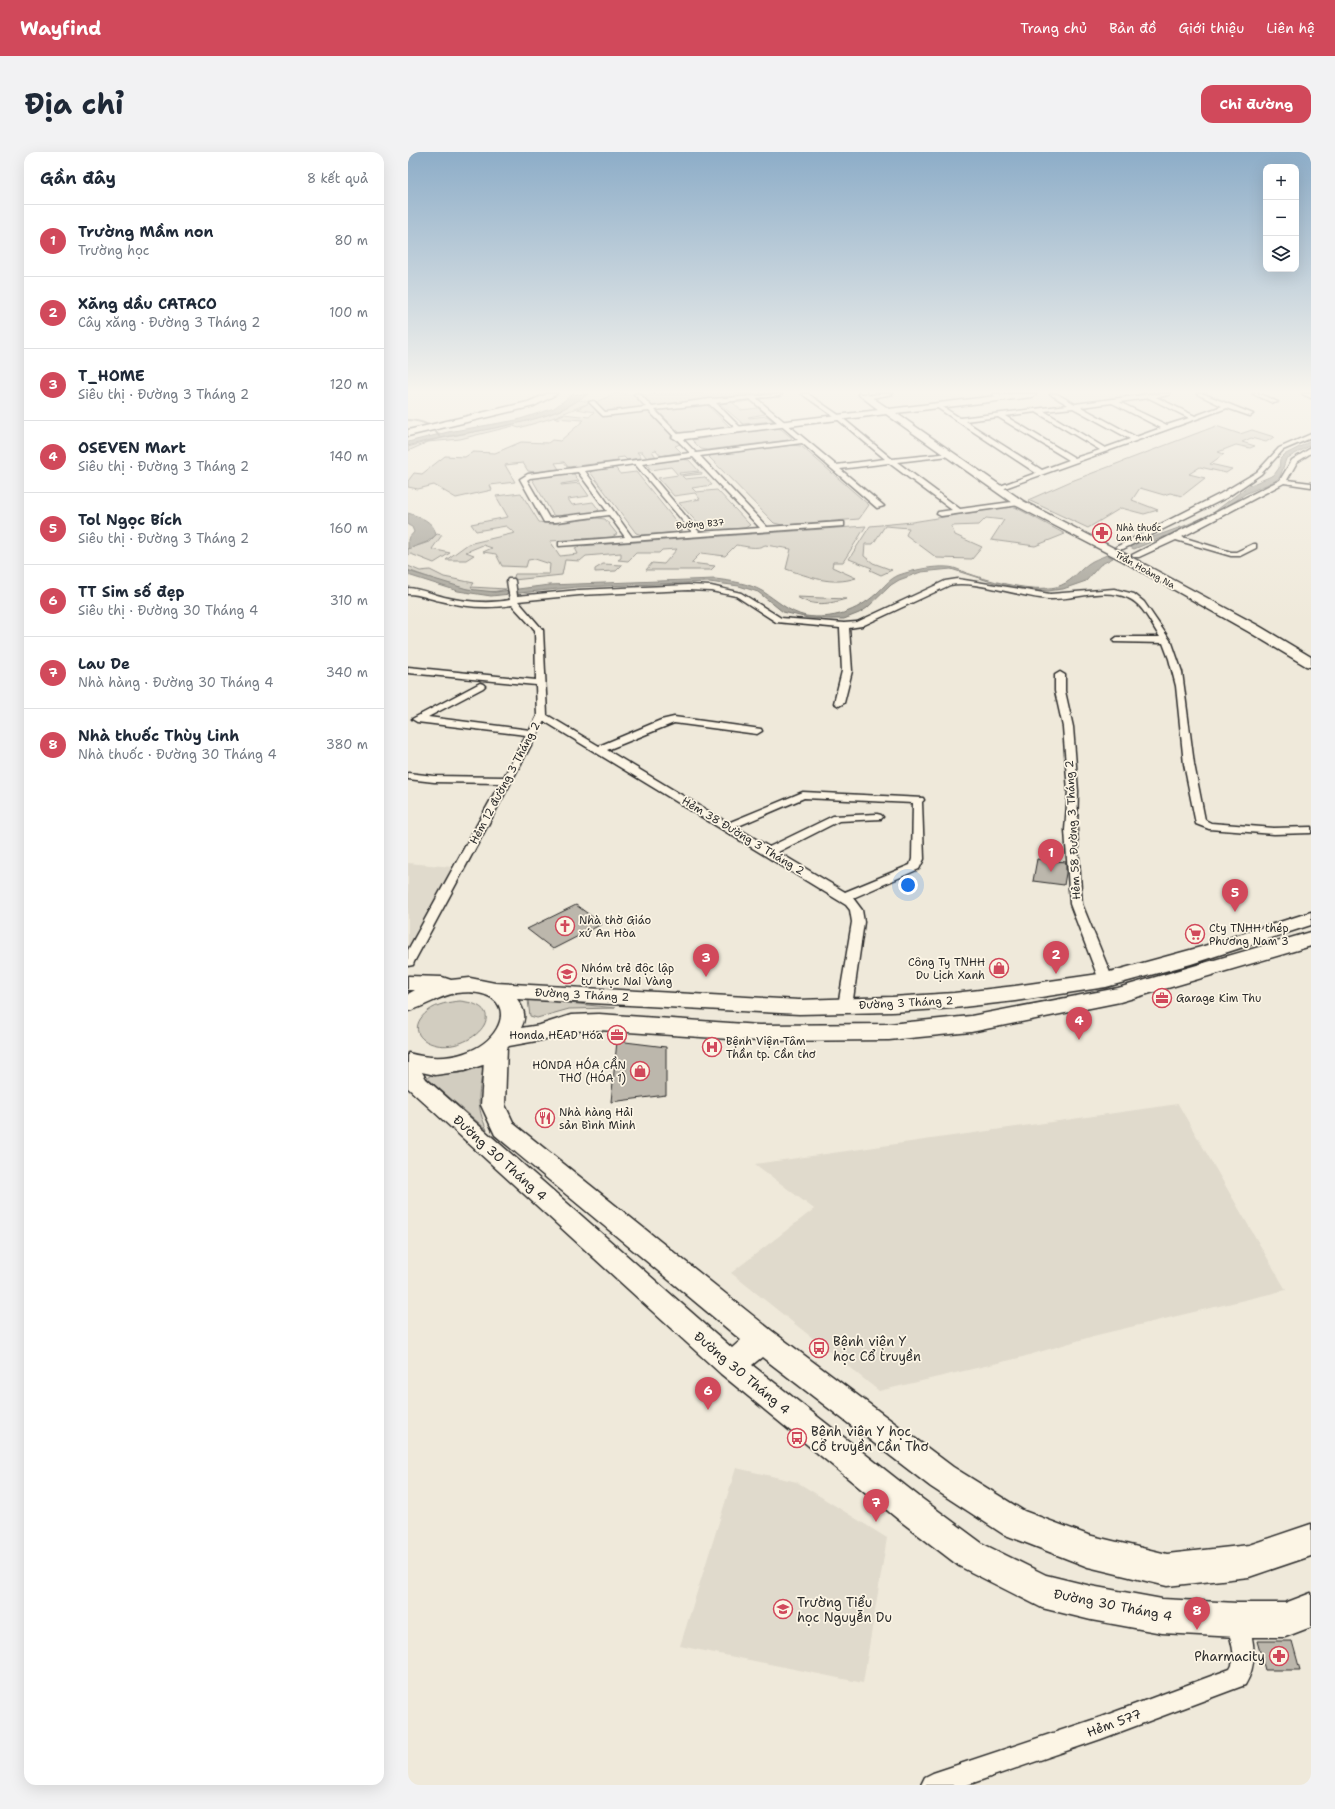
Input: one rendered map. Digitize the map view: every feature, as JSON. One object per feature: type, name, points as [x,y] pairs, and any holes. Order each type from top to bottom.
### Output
[{"type":"highway","name":"Đường 3 Tháng 2","points":[[491,990],[782,1006],[844,1006],[960,1000],[1106,980],[1191,957],[1311,918]]},
{"type":"highway","points":[[500,1042],[571,1023],[599,1022],[759,1033],[889,1032],[971,1024],[1120,995],[1311,939]]},
{"type":"highway","points":[[408,982],[477,986],[491,990],[502,996],[510,1004],[513,1013],[512,1024],[500,1042],[484,1054],[468,1061],[450,1065],[432,1066],[416,1064],[408,1061]]},
{"type":"highway","points":[[408,1004],[429,992],[461,986]]},
{"type":"main road","name":"Trần Hoàng Na","points":[[973,470],[1019,502],[1115,548]]},
{"type":"main road","name":"Trần Hoàng Na","points":[[977,470],[1025,501],[1115,548],[1311,656]]},
{"type":"main road","name":"Trần Hoàng Na","points":[[1131,557],[1311,663]]},
{"type":"main road","name":"Đường 30 Tháng 4","points":[[500,1042],[493,1105],[504,1129],[762,1340],[942,1477],[1007,1519],[1088,1551],[1167,1570],[1249,1561],[1311,1540]]},
{"type":"main road","name":"Đường 30 Tháng 4","points":[[408,1068],[418,1085],[731,1365],[910,1510],[971,1554],[1042,1591],[1091,1603],[1162,1616],[1237,1620],[1285,1620],[1311,1610]]},
{"type":"main road","points":[[731,1365],[762,1340]]},
{"type":"street","points":[[572,470],[525,477],[523,479],[548,520],[611,513]]},
{"type":"street","points":[[581,470],[630,539]]},
{"type":"street","points":[[644,470],[697,534]]},
{"type":"street","points":[[709,470],[766,530]]},
{"type":"street","points":[[840,470],[880,506]]},
{"type":"street","points":[[903,470],[959,512]]},
{"type":"street","points":[[1037,470],[1041,473]]},
{"type":"street","points":[[1002,487],[1049,470]]},
{"type":"street","points":[[1115,548],[1223,496],[1261,470]]},
{"type":"street","points":[[1131,557],[1175,537],[1283,481],[1289,470]]},
{"type":"street","points":[[1283,481],[1311,486]]},
{"type":"street","points":[[941,514],[1019,502]]},
{"type":"street","name":"Đường B37","points":[[568,554],[560,542],[630,539],[841,524]]},
{"type":"street","points":[[1175,537],[1231,554],[1237,554],[1253,546]]},
{"type":"street","points":[[408,591],[416,591],[447,600],[501,605],[514,600],[533,596],[582,592],[705,588],[734,593],[770,617],[779,620],[844,626],[859,624],[872,619],[948,583],[958,582],[1038,595],[1062,596],[1106,592],[1131,596],[1141,603],[1165,640],[1173,657],[1180,690],[1188,756],[1200,822],[1209,826],[1274,831],[1311,830]]},
{"type":"street","points":[[511,583],[514,600]]},
{"type":"street","name":"Hẻm 12 đường 3 Tháng 2","points":[[408,962],[542,716],[539,630],[514,600]]},
{"type":"street","points":[[839,703],[846,671],[847,653],[844,626]]},
{"type":"street","points":[[1117,640],[1165,640]]},
{"type":"street","points":[[408,670],[541,683]]},
{"type":"street","name":"Hẻm 58 Đường 3 Tháng 2","points":[[1060,675],[1060,691],[1068,727],[1073,791],[1071,805],[1071,830],[1076,904],[1106,980]]},
{"type":"street","points":[[480,686],[417,719],[532,733]]},
{"type":"street","name":"Hẻm 38 Đường 3 Tháng 2","points":[[542,716],[854,904],[858,917],[844,1006]]},
{"type":"street","points":[[599,750],[665,722],[674,720],[757,731]]},
{"type":"street","points":[[408,776],[434,779],[507,780]]},
{"type":"street","points":[[727,827],[804,795],[919,802],[918,860],[915,866],[844,897]]},
{"type":"street","points":[[769,852],[837,818],[877,817]]},
{"type":"street","name":"Hẻm 577","points":[[933,1785],[1101,1728],[1237,1677],[1242,1671],[1244,1662],[1237,1620]]},
{"type":"shaded area","points":[[427,470],[508,470],[515,482],[490,485],[492,490],[456,498],[434,485],[418,489],[408,487],[408,481],[414,473],[422,474]]},
{"type":"shaded area","points":[[528,470],[549,470],[534,472]]},
{"type":"shaded area","points":[[594,470],[617,470],[620,474],[636,472],[683,530],[679,532],[642,535],[636,533],[590,472]]},
{"type":"shaded area","points":[[674,470],[699,471],[679,473],[680,475],[701,472],[702,474],[682,476],[685,479],[705,477],[712,485],[692,488],[696,492],[717,490],[750,525],[745,528],[710,530],[702,528],[679,503],[700,499],[695,493],[674,496],[658,478],[678,475]]},
{"type":"shaded area","points":[[722,470],[829,470],[869,505],[859,519],[782,525],[774,523]]},
{"type":"shaded area","points":[[1100,470],[1195,470],[1189,474],[1205,478],[1182,496],[1170,493],[1164,495],[1140,488],[1132,500],[1158,510],[1144,514],[1121,508],[1088,528],[1028,500]]},
{"type":"shaded area","points":[[1214,470],[1230,470],[1226,473]]},
{"type":"shaded area","points":[[1277,470],[1282,470],[1280,477],[1275,481],[1245,494],[1226,508],[1198,523],[1134,549],[1128,546],[1184,526],[1213,513],[1248,486],[1274,475]]},
{"type":"shaded area","points":[[569,473],[574,474],[579,481],[561,485],[580,483],[589,496],[568,499],[572,505],[593,502],[599,510],[595,512],[560,517],[553,515],[532,479],[536,477]]},
{"type":"shaded area","points":[[521,493],[539,522],[551,524],[597,518],[605,519],[617,534],[612,537],[550,541],[560,556],[578,554],[575,548],[580,546],[866,526],[843,562],[833,562],[832,567],[856,578],[838,581],[821,580],[786,569],[791,549],[765,545],[747,547],[736,545],[725,556],[701,553],[691,563],[715,566],[711,570],[646,570],[652,563],[664,564],[677,549],[662,550],[659,553],[636,553],[628,561],[618,560],[621,558],[621,553],[586,556],[580,561],[565,560],[562,575],[513,580],[515,574],[549,574],[550,564],[535,559],[528,560],[526,567],[502,566],[496,554],[483,552],[492,548],[483,545],[466,552],[474,555],[466,560],[446,560],[468,544],[515,533],[506,526],[476,531],[471,524],[508,517],[496,496]]},
{"type":"shaded area","points":[[1013,506],[1065,534],[1035,546],[991,540],[1004,520],[986,518],[979,525],[951,526],[955,535],[982,547],[972,559],[937,558],[906,535],[909,528],[885,526],[873,544],[865,544],[864,556],[873,563],[892,570],[881,575],[870,570],[872,568],[849,559],[870,526],[912,522]]},
{"type":"shaded area","points":[[408,513],[426,520],[435,530],[436,535],[427,542],[408,549],[408,539],[414,532],[412,527],[408,525]]},
{"type":"shaded area","points":[[437,534],[442,535],[432,549],[450,553],[434,563],[411,554],[408,555],[408,549],[429,542]]},
{"type":"shaded area","points":[[1107,555],[1113,558],[1100,565],[1086,581],[1063,589],[1048,591],[1007,587],[951,569],[921,572],[899,580],[891,585],[867,608],[844,619],[808,618],[783,612],[758,592],[739,586],[709,582],[577,587],[491,596],[458,591],[408,575],[408,571],[467,589],[495,592],[549,585],[715,579],[757,588],[794,612],[806,616],[825,617],[844,613],[861,605],[869,600],[895,577],[917,570],[935,567],[950,567],[1001,583],[1024,587],[1046,588],[1056,587],[1066,583],[1094,560]]},
{"type":"shaded area","points":[[603,564],[622,565],[616,571],[595,572],[595,569]]},
{"type":"shaded area","points":[[408,566],[420,571],[430,570],[444,577],[474,583],[471,587],[506,589],[483,592],[457,587],[408,570]]},
{"type":"shaded area","points":[[797,597],[846,599],[821,604],[809,602]]},
{"type":"shaded area","points":[[408,863],[453,867],[409,946],[408,946]]},
{"type":"shaded area","points":[[532,999],[615,1008],[569,1009],[537,1018],[530,1016],[528,1000]]},
{"type":"shaded area","points":[[460,1001],[476,1005],[485,1011],[486,1019],[482,1028],[474,1036],[463,1042],[450,1045],[437,1045],[424,1040],[420,1036],[417,1027],[422,1016],[435,1007]]},
{"type":"shaded area","points":[[481,1066],[483,1070],[479,1100],[481,1114],[487,1130],[427,1078],[431,1075],[459,1073]]},
{"type":"shaded area","points":[[1178,1104],[1286,1290],[1097,1335],[1019,1358],[879,1391],[731,1273],[814,1209],[755,1164]]},
{"type":"shaded area","name":"Trường Tiểu học Nguyễn Du","points":[[736,1468],[797,1482],[887,1538],[863,1683],[680,1646]]},
{"type":"building","points":[[1037,859],[1066,862],[1064,885],[1033,881]]},
{"type":"building","name":"Nhà thờ Giáo xứ An Hòa","points":[[576,905],[602,924],[553,949],[527,929]]},
{"type":"building","name":"HONDA HÓA CẦN THƠ (HÓA 1)","points":[[617,1041],[666,1047],[666,1095],[611,1102]]},
{"type":"building","name":"Pharmacity","points":[[1257,1641],[1292,1641],[1300,1670],[1265,1670]]},
{"type":"place","name":"Nhà thuốc Lan Anh","points":[[1102,533]]},
{"type":"place","name":"Trường Mầm non","points":[[1051,872]]},
{"type":"place","name":"Tol Ngọc Bích","points":[[1235,912]]},
{"type":"place","name":"Nhà thờ Giáo xứ An Hòa","points":[[565,926]]},
{"type":"place","name":"Cty TNHH thép Phương Nam 3","points":[[1195,934]]},
{"type":"place","name":"Công Ty TNHH Du Lịch Xanh","points":[[999,968]]},
{"type":"place","name":"Nhóm trẻ độc lập tư thục Nai Vàng","points":[[567,974]]},
{"type":"place","name":"Xăng dầu CATACO","points":[[1056,974]]},
{"type":"place","name":"T_HOME","points":[[706,977]]},
{"type":"place","name":"Garage Kim Thu","points":[[1162,998]]},
{"type":"place","name":"Honda HEAD Hóa","points":[[617,1035]]},
{"type":"place","name":"OSEVEN Mart","points":[[1079,1040]]},
{"type":"place","name":"Bệnh Viện Tâm Thần tp. Cần thơ","points":[[712,1047]]},
{"type":"place","name":"HONDA HÓA CẦN THƠ (HÓA 1)","points":[[640,1071]]},
{"type":"place","name":"Nhà hàng Hải sản Bình Minh","points":[[545,1118]]},
{"type":"place","name":"Bệnh viện Y học Cổ truyền","points":[[819,1348]]},
{"type":"place","name":"TT Sim số đẹp","points":[[708,1410]]},
{"type":"place","name":"Bệnh viện Y học Cổ truyền Cần Thơ","points":[[797,1438]]},
{"type":"place","name":"Lau De","points":[[876,1522]]},
{"type":"place","name":"Trường Tiểu học Nguyễn Du","points":[[783,1609]]},
{"type":"place","name":"Nhà thuốc Thùy Linh","points":[[1197,1630]]},
{"type":"place","name":"Pharmacity","points":[[1279,1656]]}]
